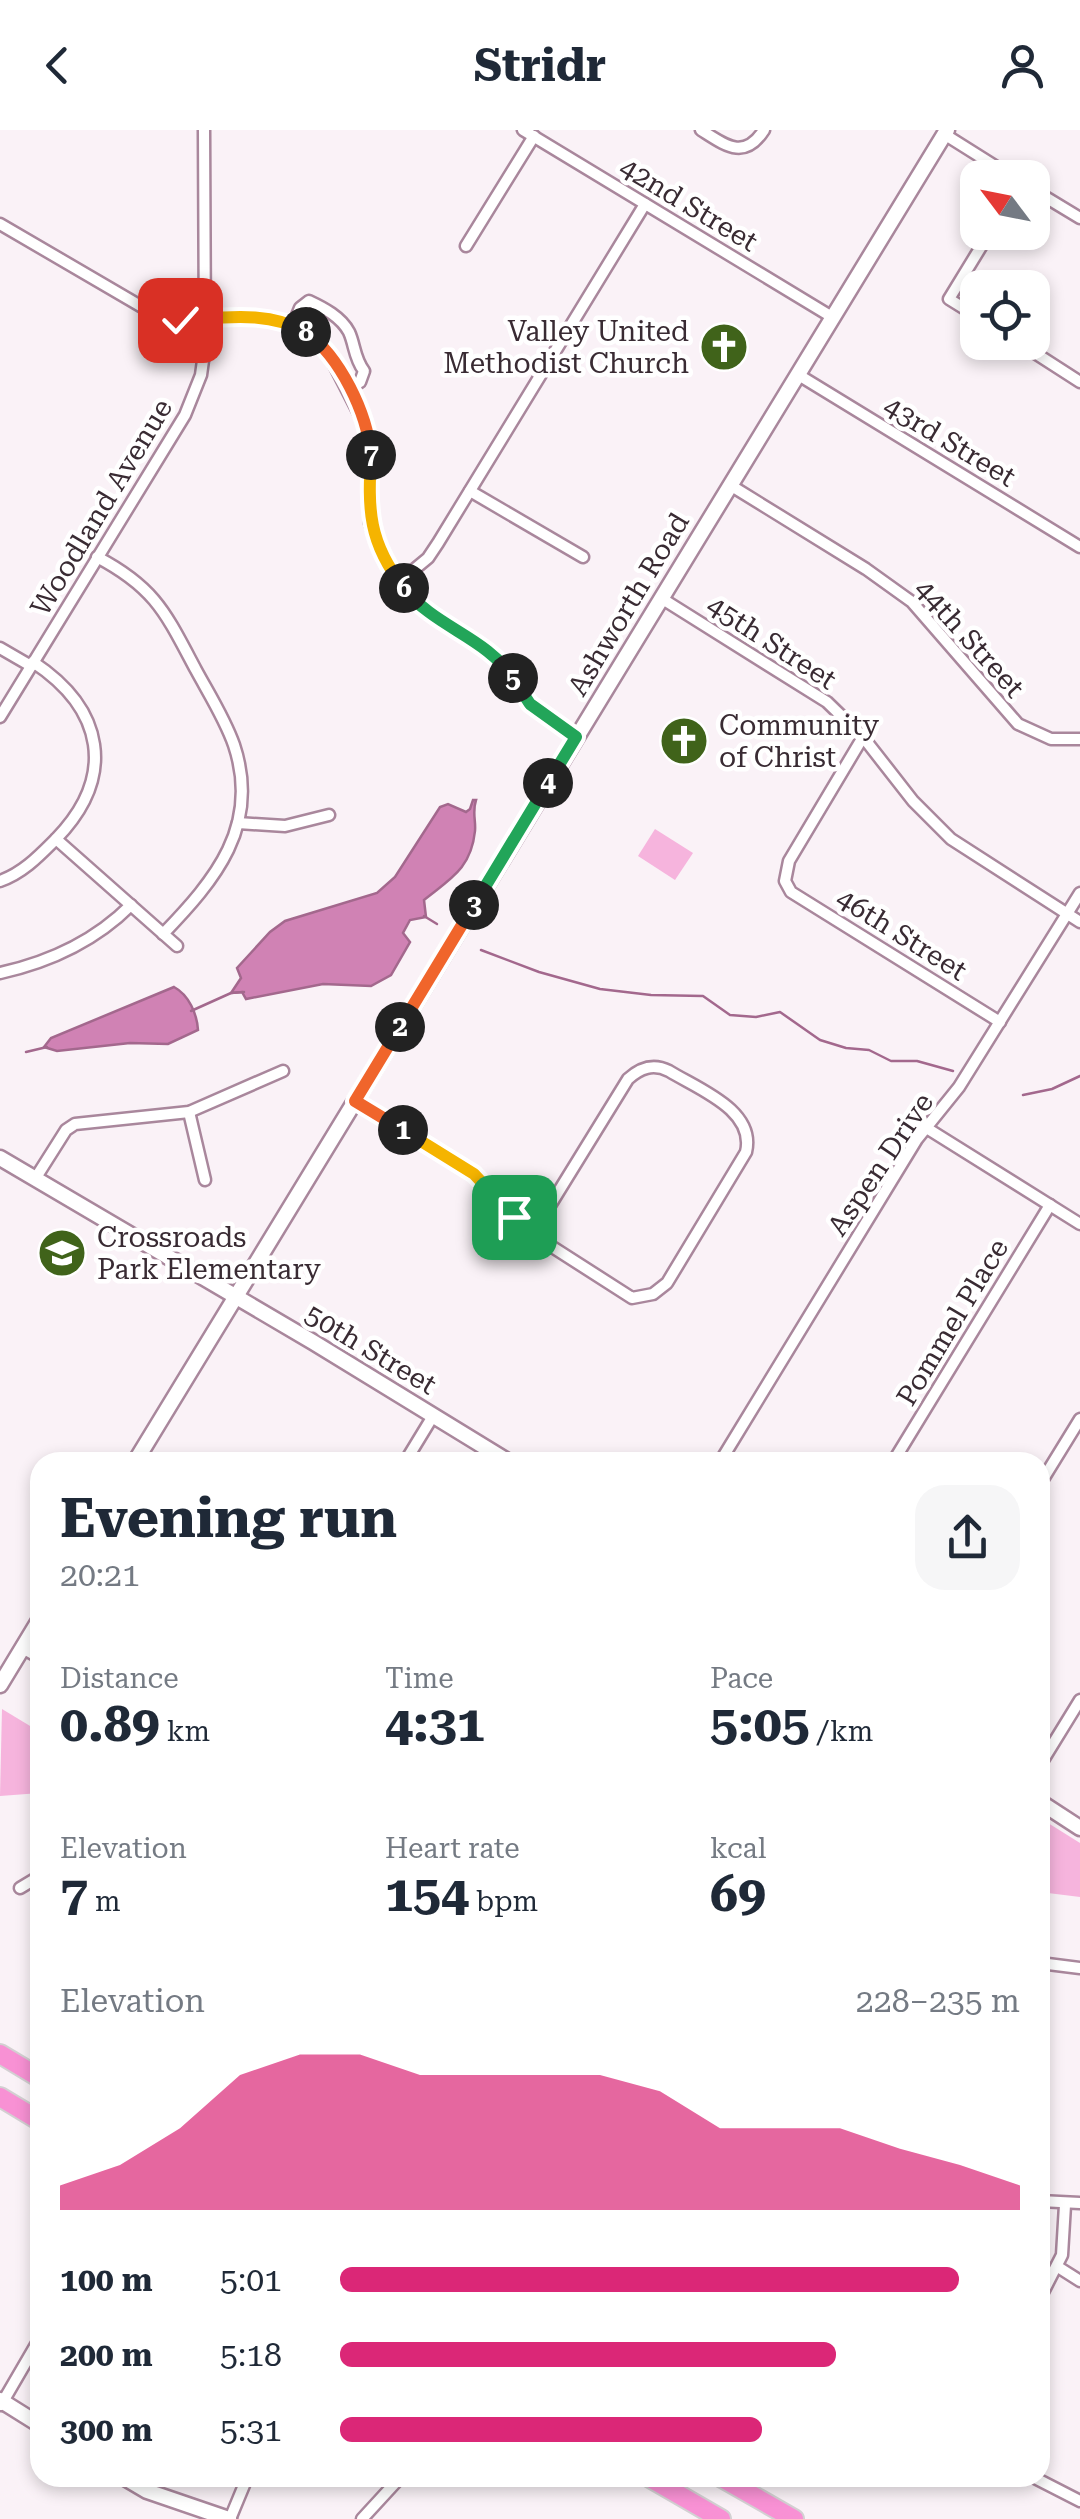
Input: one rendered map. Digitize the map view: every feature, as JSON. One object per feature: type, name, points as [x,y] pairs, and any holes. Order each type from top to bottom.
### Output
[{"type":"highway","points":[[0,2054],[30,2072]]},
{"type":"highway","points":[[0,2098],[30,2115]]},
{"type":"highway","points":[[665,2487],[720,2519]]},
{"type":"highway","points":[[738,2487],[794,2519]]},
{"type":"main road","name":"Ashworth Road","points":[[141,1452],[945,132]]},
{"type":"main road","name":"50th Street","points":[[0,1158],[493,1452]]},
{"type":"main road","points":[[0,1685],[30,1635]]},
{"type":"main road","points":[[1050,1808],[1080,1828]]},
{"type":"main road","points":[[1,2402],[30,2419]]},
{"type":"main road","points":[[140,2487],[230,2519]]},
{"type":"street","name":"Woodland Avenue","points":[[0,716],[197,389],[206,346],[204,130]]},
{"type":"street","points":[[701,130],[727,146],[738,148],[756,142],[764,130]]},
{"type":"street","points":[[945,132],[987,160]]},
{"type":"street","points":[[466,246],[528,133]]},
{"type":"street","name":"42nd Street","points":[[528,133],[832,317]]},
{"type":"street","points":[[1050,200],[1080,218]]},
{"type":"street","points":[[399,582],[428,558],[645,204]]},
{"type":"street","points":[[0,224],[149,312],[180,320],[259,316],[293,326],[325,348],[348,388],[370,443],[370,523],[399,582],[422,609],[495,656],[530,704],[576,737]]},
{"type":"street","points":[[960,281],[949,299],[960,306]]},
{"type":"street","points":[[293,326],[300,308],[309,302],[324,308],[347,329],[355,358],[364,370],[360,382],[348,388]]},
{"type":"street","points":[[1046,360],[1080,382]]},
{"type":"street","name":"43rd Street","points":[[797,374],[1080,547]]},
{"type":"street","name":"44th Street","points":[[730,484],[866,568],[912,602],[1018,724],[1050,739],[1080,740]]},
{"type":"street","points":[[470,491],[583,557]]},
{"type":"street","points":[[98,558],[130,576],[156,600],[221,716],[234,745],[241,775],[238,823],[229,852],[214,878],[163,934]]},
{"type":"street","name":"45th Street","points":[[661,598],[812,691],[844,716],[913,802],[951,838],[1080,922]]},
{"type":"street","points":[[0,648],[52,675],[74,697],[90,724],[94,745],[91,787],[83,806],[27,868],[0,881]]},
{"type":"street","name":"46th Street","points":[[863,737],[789,861],[785,881],[790,892],[1000,1022]]},
{"type":"street","points":[[238,823],[286,826],[329,815]]},
{"type":"street","points":[[56,838],[176,946]]},
{"type":"street","name":"Aspen Drive","points":[[726,1452],[925,1127],[959,1088],[1080,893]]},
{"type":"street","points":[[0,973],[40,962],[90,939],[131,905]]},
{"type":"street","points":[[355,1101],[474,1174],[529,1232],[632,1298],[653,1294],[668,1283],[746,1152],[749,1141],[744,1122],[727,1106],[669,1071],[661,1067],[642,1069],[628,1079],[538,1225],[529,1232]]},
{"type":"street","points":[[35,1179],[66,1130],[75,1124],[189,1112],[283,1071]]},
{"type":"street","points":[[189,1112],[204,1180]]},
{"type":"street","points":[[925,1127],[1080,1224]]},
{"type":"street","name":"Pommel Place","points":[[900,1452],[1050,1205]]},
{"type":"street","points":[[411,1452],[434,1416]]},
{"type":"street","points":[[1050,1468],[1080,1420]]},
{"type":"street","points":[[22,1648],[30,1652]]},
{"type":"street","points":[[1050,1749],[1080,1700]]},
{"type":"street","points":[[20,1888],[30,1882]]},
{"type":"street","points":[[1050,1963],[1080,1968]]},
{"type":"street","points":[[1050,2203],[1080,2203]]},
{"type":"street","points":[[1050,2281],[1058,2268],[1064,2238],[1064,2205]]},
{"type":"street","points":[[1058,2268],[1080,2281]]},
{"type":"street","points":[[1,2402],[30,2354]]},
{"type":"street","points":[[1050,2486],[1080,2501]]},
{"type":"street","points":[[230,2519],[244,2487]]},
{"type":"street","points":[[362,2519],[391,2487]]},
{"type":"shaded area","points":[[473,800],[475,831],[469,855],[451,879],[424,900],[426,917],[410,920],[403,933],[410,942],[391,975],[371,986],[323,984],[246,999],[242,992],[231,993],[241,978],[237,968],[270,932],[285,921],[377,893],[395,877],[440,807],[448,804],[466,812]]},
{"type":"shaded area","points":[[655,829],[693,853],[675,880],[638,856]]},
{"type":"shaded area","points":[[174,987],[191,1006],[198,1030],[168,1044],[130,1043],[57,1051],[44,1047],[51,1038]]},
{"type":"shaded area","points":[[2,1709],[30,1726],[30,1794],[0,1796]]},
{"type":"shaded area","points":[[1050,1824],[1080,1843],[1080,1897],[1050,1893]]},
{"type":"waterway","points":[[424,916],[437,924]]},
{"type":"waterway","points":[[481,950],[600,989],[703,996],[730,1015],[756,1017],[780,1012],[820,1040],[869,1050],[891,1061],[917,1061],[953,1071]]},
{"type":"waterway","points":[[191,1011],[231,993],[244,992]]},
{"type":"waterway","points":[[26,1052],[47,1047]]},
{"type":"waterway","points":[[1023,1095],[1052,1089],[1080,1076]]},
{"type":"place","name":"Valley United Methodist Church","points":[[724,347]]},
{"type":"place","name":"Community of Christ","points":[[684,741]]},
{"type":"place","name":"Crossroads Park Elementary","points":[[62,1253]]},
{"type":"route","points":[[180,320],[259,316],[280,320],[300,328],[325,348],[366,426],[371,453],[370,523],[399,582],[422,609],[495,656],[530,704],[576,737],[355,1101],[474,1174],[514,1217]]}]
